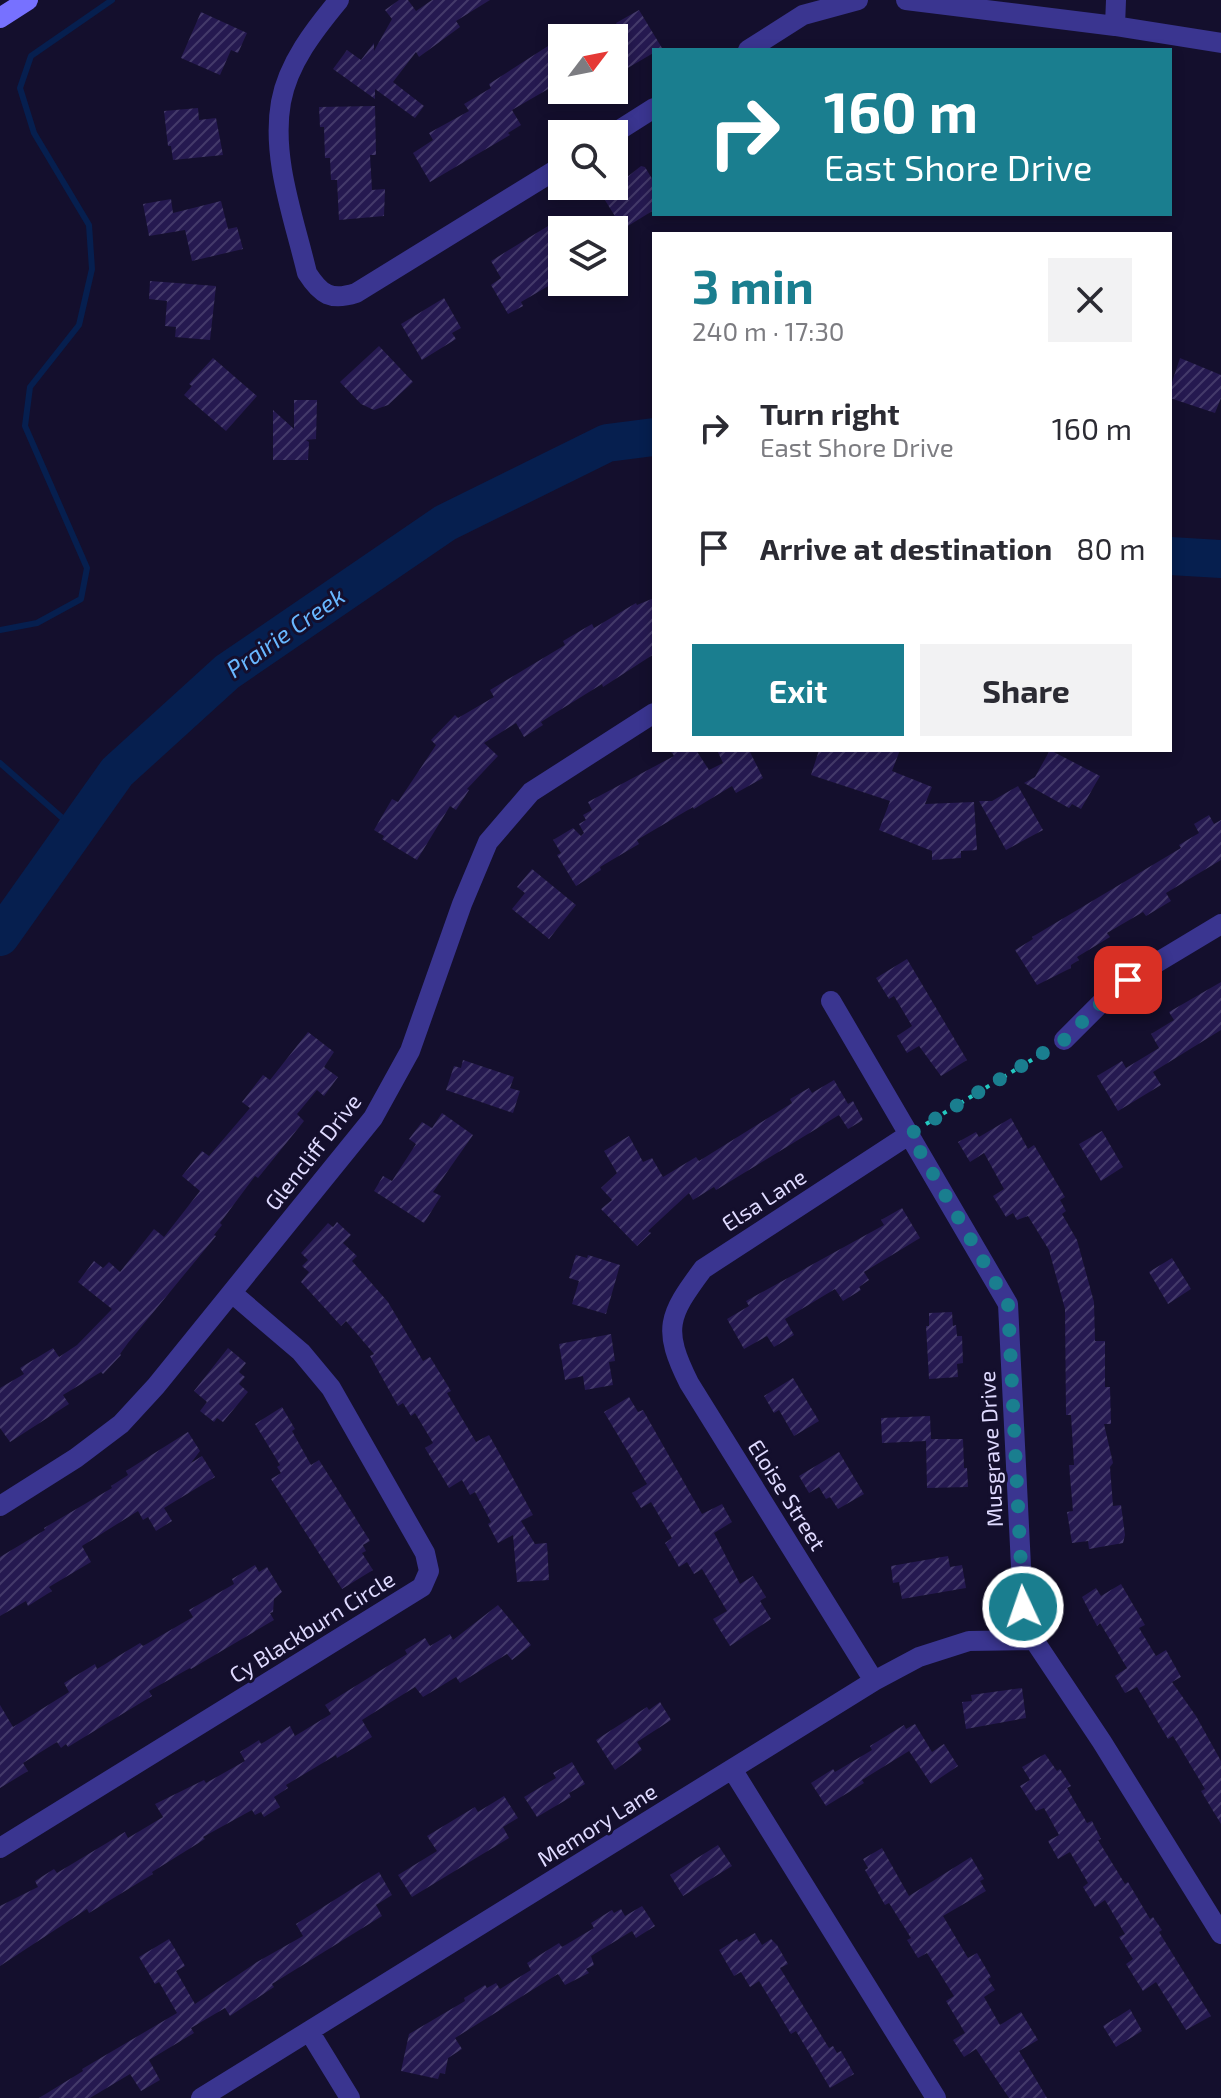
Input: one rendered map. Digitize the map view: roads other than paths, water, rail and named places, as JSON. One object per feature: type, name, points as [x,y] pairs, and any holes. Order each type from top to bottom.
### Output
[{"type":"main road","points":[[0,18],[28,0]]},
{"type":"street","points":[[339,0],[314,30],[293,68],[281,102],[280,158],[307,273],[315,286],[340,298],[356,293],[548,175]]},
{"type":"street","points":[[751,48],[803,15],[858,0]]},
{"type":"street","points":[[906,0],[1115,26],[1221,43]]},
{"type":"street","points":[[1115,26],[1116,0]]},
{"type":"street","points":[[628,124],[652,109]]},
{"type":"street","name":"Glencliff Drive","points":[[0,1506],[76,1458],[121,1424],[232,1293],[373,1118],[410,1051],[462,904],[488,842],[531,792],[652,714]]},
{"type":"street","points":[[1064,1040],[1128,980],[1221,924]]},
{"type":"street","name":"Musgrave Drive","points":[[831,1001],[1008,1304],[1023,1607],[1034,1640],[1102,1742],[1221,1934]]},
{"type":"street","name":"Elsa Lane","points":[[670,1329],[680,1300],[703,1269],[910,1134]]},
{"type":"street","name":"Cy Blackburn Circle","points":[[0,1848],[422,1587],[429,1571],[425,1553],[331,1388],[301,1352],[232,1293]]},
{"type":"street","name":"Eloise Street","points":[[670,1329],[675,1355],[689,1383],[874,1681]]},
{"type":"street","name":"Memory Lane","points":[[201,2098],[874,1681],[919,1657],[969,1641],[1034,1640]]},
{"type":"street","points":[[732,1769],[936,2098]]},
{"type":"street","points":[[309,2031],[350,2098]]},
{"type":"waterway","points":[[0,630],[37,623],[81,599],[87,568],[25,426],[30,387],[79,325],[92,269],[89,225],[34,133],[20,88],[31,56],[112,0]]},
{"type":"waterway","name":"Prairie Creek","points":[[0,937],[117,772],[227,672],[445,523],[607,443],[652,437]]},
{"type":"waterway","name":"Prairie Creek","points":[[1172,556],[1221,559]]},
{"type":"waterway","points":[[0,763],[76,830]]}]
